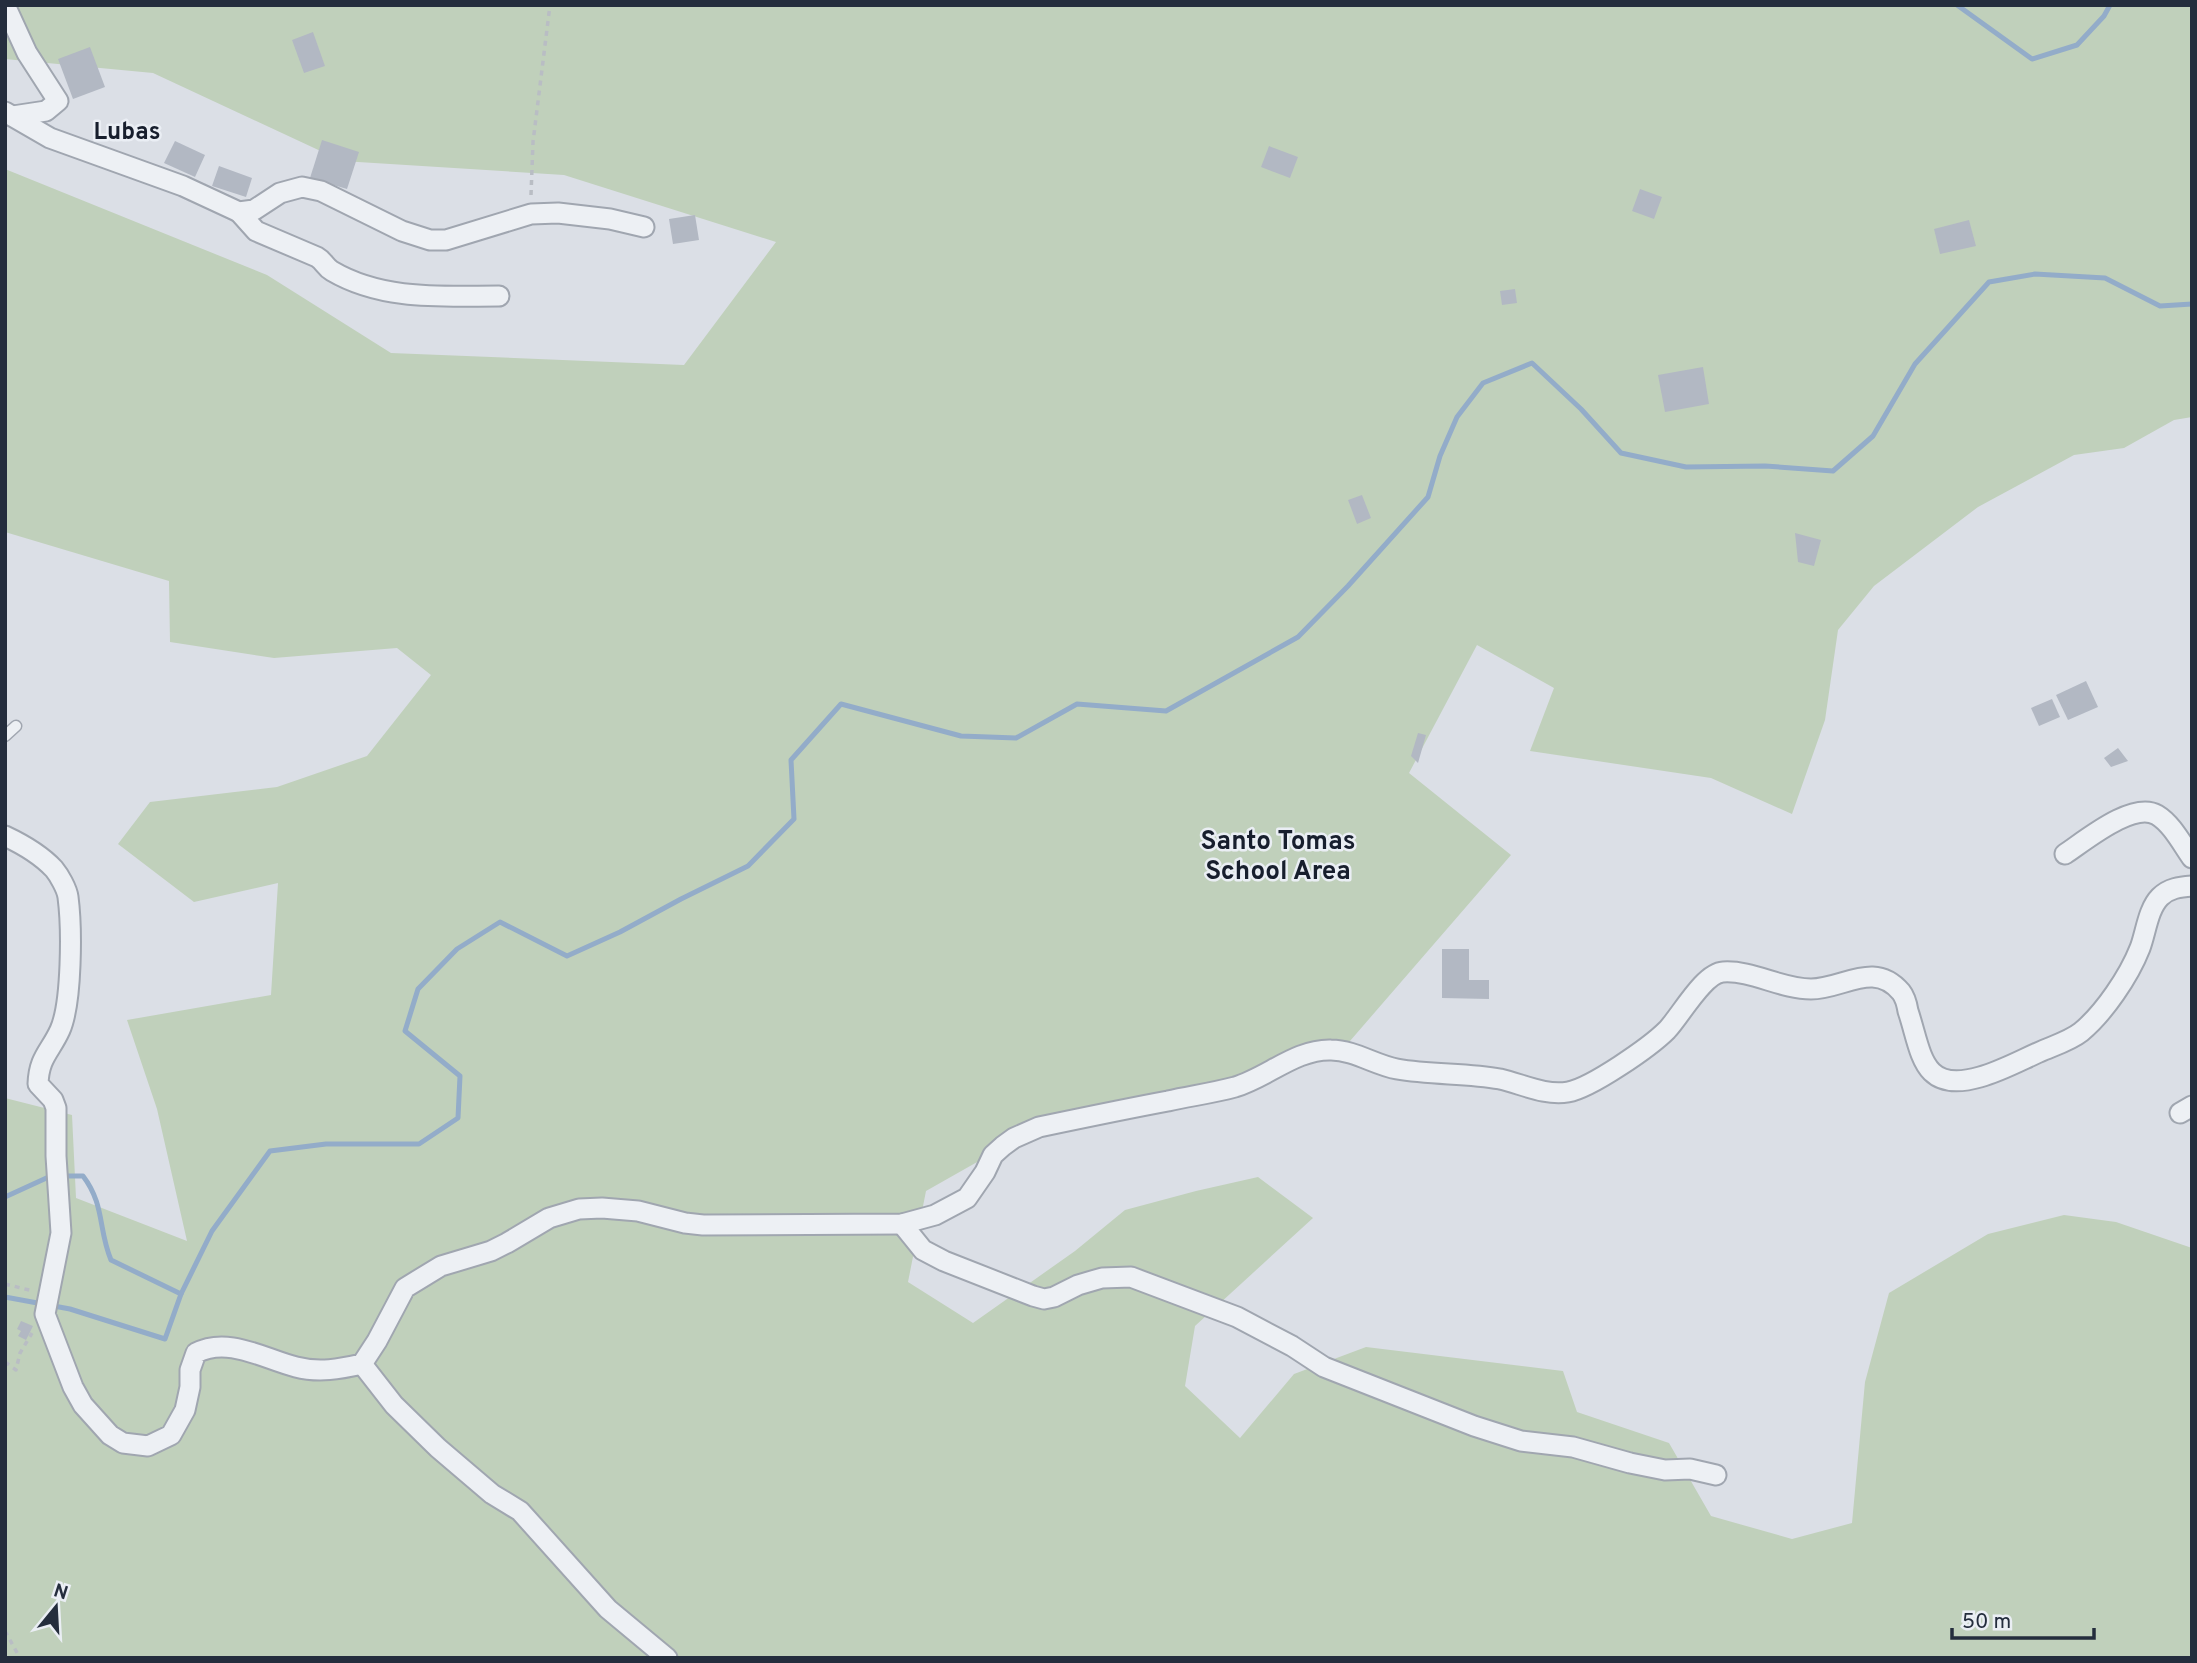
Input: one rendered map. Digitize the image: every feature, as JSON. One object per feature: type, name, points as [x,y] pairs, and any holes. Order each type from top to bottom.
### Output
[{"type":"street","points":[[5,5],[27,53],[58,101],[46,111],[9,114]]},
{"type":"street","points":[[9,114],[50,138],[183,186],[239,212],[256,231],[323,260],[330,270],[357,282],[388,292],[419,296],[499,296]]},
{"type":"street","points":[[239,212],[254,210],[269,199],[292,190],[312,188],[402,232],[430,240],[446,240],[531,214],[583,215],[631,223],[644,228]]},
{"type":"street","points":[[2064,854],[2127,815],[2143,811],[2159,816],[2168,824],[2192,858]]},
{"type":"street","points":[[5,836],[23,845],[55,870],[68,895],[70,979],[66,1007],[60,1030],[44,1054],[38,1072],[38,1084],[57,1108],[56,1156],[61,1233],[46,1305],[62,1364],[83,1405],[110,1435],[123,1443],[148,1446],[171,1435],[185,1410],[190,1387],[190,1370],[196,1353],[208,1347],[224,1346],[262,1355],[298,1368],[332,1371],[362,1364],[405,1288],[419,1277],[441,1266],[491,1251],[549,1218],[579,1209],[602,1208],[638,1211],[703,1225],[902,1224],[935,1215],[967,1198],[985,1172],[993,1154],[1026,1132],[1039,1127],[1235,1087],[1308,1054],[1330,1049],[1397,1069],[1500,1079],[1549,1092],[1567,1092],[1598,1079],[1656,1040],[1682,1012],[1707,978],[1715,973],[1727,972],[1810,989],[1876,976],[1901,992],[1921,1058],[1928,1069],[1950,1080],[1962,1081],[1984,1076],[2079,1034],[2111,1000],[2138,953],[2152,908],[2160,897],[2170,889],[2192,886]]},
{"type":"street","points":[[902,1224],[923,1250],[1033,1296],[1044,1299],[1102,1278],[1131,1277],[1237,1317],[1292,1346],[1324,1367],[1474,1426],[1521,1441],[1573,1447],[1665,1470],[1689,1469],[1716,1475]]},
{"type":"street","points":[[362,1364],[394,1405],[438,1448],[492,1494],[520,1511],[608,1609],[667,1658]]},
{"type":"lane","points":[[5,736],[16,726]]},
{"type":"path","points":[[531,214],[533,142],[550,5]]},
{"type":"path","points":[[5,1284],[46,1305],[20,1353],[16,1370],[5,1362]]},
{"type":"path","points":[[5,1631],[20,1658]]},
{"type":"green space","points":[[5,5],[2192,5],[2192,417],[2174,420],[2124,448],[2074,455],[1978,507],[1874,586],[1838,630],[1825,720],[1792,814],[1711,778],[1530,751],[1554,688],[1477,645],[1409,773],[1511,855],[1337,1056],[1238,1086],[1016,1140],[926,1191],[908,1282],[973,1323],[1075,1251],[1125,1210],[1258,1177],[1313,1218],[1195,1326],[1185,1386],[1240,1438],[1294,1374],[1366,1347],[1563,1371],[1577,1412],[1669,1443],[1711,1516],[1792,1539],[1852,1523],[1865,1382],[1889,1293],[1988,1234],[2064,1215],[2116,1222],[2192,1248],[2192,1658],[5,1658],[5,1098],[72,1115],[76,1198],[187,1241],[157,1109],[127,1020],[271,995],[278,883],[194,902],[118,844],[150,802],[277,787],[367,756],[431,675],[397,648],[274,658],[170,642],[169,581],[5,532],[5,169],[267,275],[391,353],[684,365],[776,242],[564,175],[342,161],[153,73],[5,59]]},
{"type":"building","points":[[313,32],[325,66],[304,73],[292,40]]},
{"type":"building","points":[[90,47],[105,87],[73,99],[58,59]]},
{"type":"building","points":[[322,140],[359,152],[347,189],[310,178]]},
{"type":"building","points":[[175,141],[205,155],[195,177],[164,163]]},
{"type":"building","points":[[1269,146],[1298,157],[1290,178],[1261,167]]},
{"type":"building","points":[[219,166],[252,178],[246,197],[212,186]]},
{"type":"building","points":[[1640,189],[1662,197],[1654,219],[1632,211]]},
{"type":"building","points":[[695,215],[699,240],[673,244],[669,219]]},
{"type":"building","points":[[1969,220],[1976,246],[1940,254],[1934,229]]},
{"type":"building","points":[[1515,289],[1517,303],[1502,305],[1500,291]]},
{"type":"building","points":[[1703,367],[1709,404],[1665,412],[1658,375]]},
{"type":"building","points":[[1362,495],[1371,518],[1357,524],[1348,500]]},
{"type":"building","points":[[1795,533],[1821,540],[1814,566],[1798,562]]},
{"type":"building","points":[[2086,681],[2098,707],[2068,720],[2056,695]]},
{"type":"building","points":[[2052,699],[2060,717],[2039,726],[2031,708]]},
{"type":"building","points":[[1418,733],[1426,735],[1418,763],[1411,756]]},
{"type":"building","points":[[2118,748],[2128,761],[2111,767],[2104,758]]},
{"type":"building","points":[[1442,949],[1469,949],[1469,980],[1489,980],[1489,999],[1442,998]]},
{"type":"building","points":[[21,1321],[33,1326],[26,1340],[18,1336],[21,1331],[17,1329]]},
{"type":"waterway","points":[[1957,5],[2032,59],[2077,45],[2104,16],[2110,5]]},
{"type":"waterway","points":[[5,1297],[70,1309],[165,1339],[181,1294],[212,1231],[270,1151],[326,1144],[419,1144],[458,1118],[460,1076],[405,1031],[418,989],[457,949],[500,922],[567,956],[620,932],[748,866],[794,819],[791,760],[841,704],[961,736],[1016,738],[1077,704],[1166,711],[1298,637],[1348,586],[1428,497],[1440,456],[1457,417],[1483,383],[1532,363],[1581,409],[1621,453],[1686,467],[1765,466],[1833,471],[1873,436],[1915,364],[1989,282],[2035,274],[2105,278],[2160,306],[2192,304]]},
{"type":"waterway","points":[[5,1197],[53,1175]]},
{"type":"waterway","points":[[63,1176],[83,1176],[90,1187],[98,1207],[111,1260],[181,1294]]},
{"type":"district","name":"Lubas","points":[[127,131]]},
{"type":"district","name":"Santo Tomas School Area","points":[[1278,855]]}]
